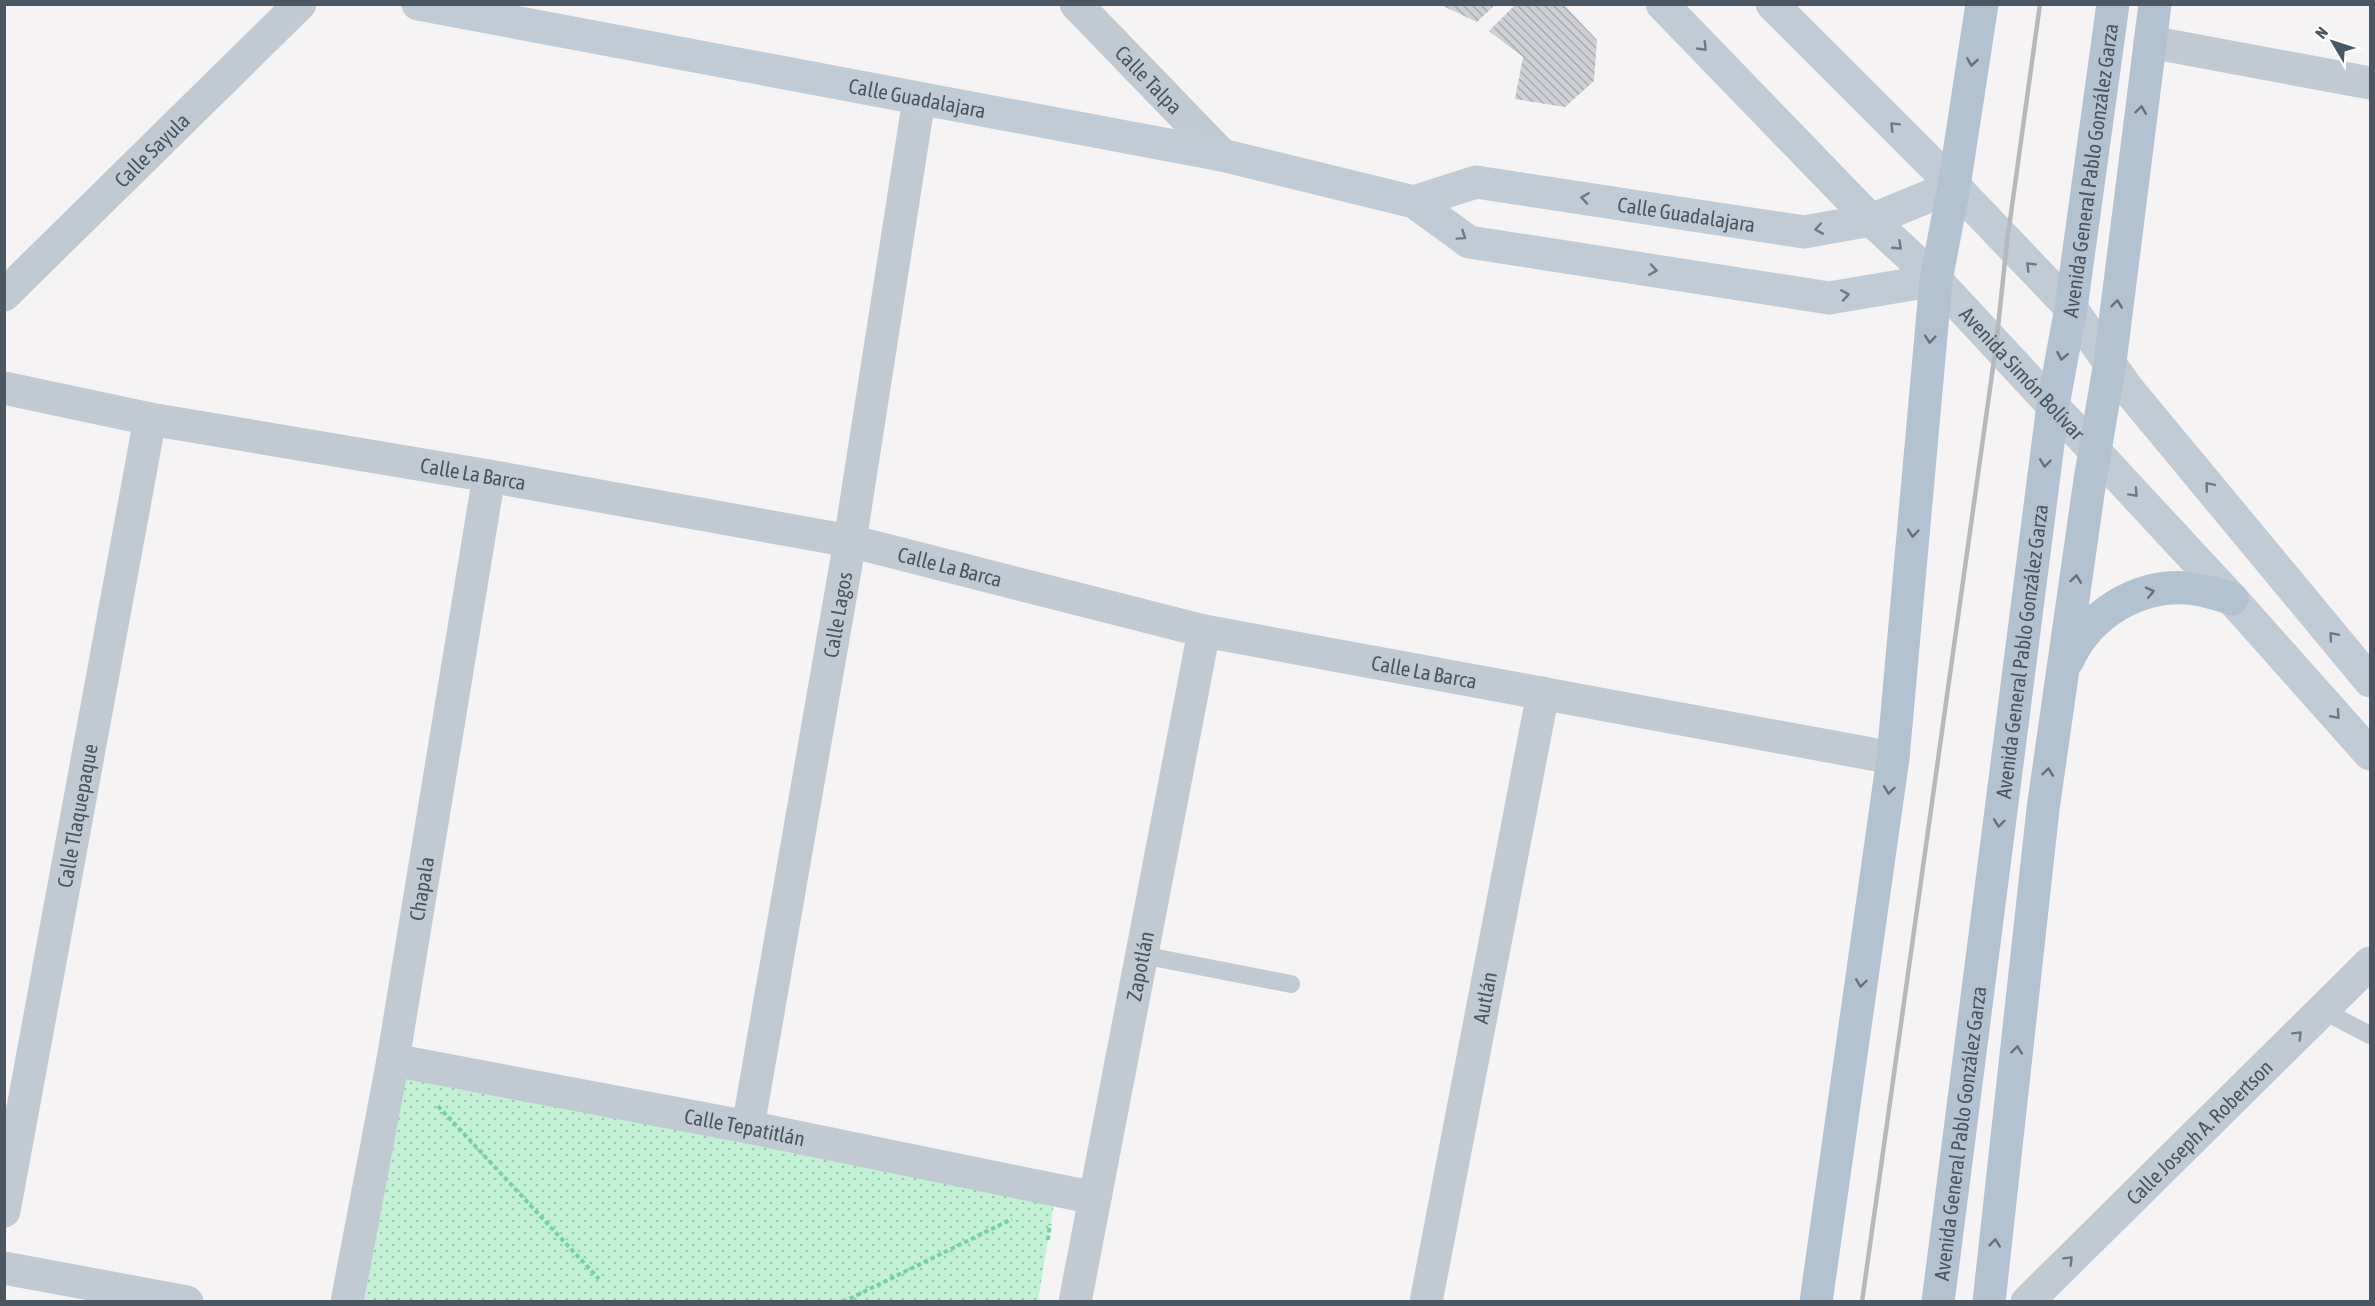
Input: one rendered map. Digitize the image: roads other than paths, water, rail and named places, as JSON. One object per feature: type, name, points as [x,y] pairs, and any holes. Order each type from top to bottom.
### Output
[{"type":"main road","points":[[1816,1302],[1893,758],[1936,280],[1954,186],[1982,4]]},
{"type":"main road","name":"Avenida General Pablo González Garza","points":[[1938,1302],[2053,405],[2072,308],[2113,4]]},
{"type":"main road","name":"Avenida General Pablo González Garza","points":[[1989,1302],[2043,809],[2110,362],[2155,4]]},
{"type":"main road","points":[[2063,670],[2072,650],[2100,617],[2118,604],[2139,595],[2162,589],[2186,588],[2232,599]]},
{"type":"street","name":"Calle Sayula","points":[[4,295],[300,4]]},
{"type":"street","name":"Calle Guadalajara","points":[[418,4],[1222,155],[1414,202],[1469,242],[1829,298],[1936,280]]},
{"type":"street","name":"Calle Talpa","points":[[1076,4],[1222,155]]},
{"type":"street","name":"Avenida Simón Bolívar","points":[[1662,4],[1871,220],[1936,280],[2232,599],[2370,753]]},
{"type":"street","points":[[1772,4],[2072,308],[2127,388],[2370,681]]},
{"type":"street","points":[[2150,42],[2370,83]]},
{"type":"street","name":"Calle Lagos","points":[[748,1127],[850,541],[919,99]]},
{"type":"street","name":"Calle Guadalajara","points":[[1414,202],[1476,182],[1804,232],[1871,220],[1954,186]]},
{"type":"street","name":"Calle La Barca","points":[[4,388],[150,419],[489,476],[850,541],[1204,631],[1893,758]]},
{"type":"street","name":"Calle Tlaquepaque","points":[[4,1211],[150,419]]},
{"type":"street","name":"Chapala","points":[[347,1302],[393,1060],[489,476]]},
{"type":"street","name":"Zapotlán","points":[[1075,1302],[1204,631]]},
{"type":"street","name":"Autlán","points":[[1426,1302],[1543,693]]},
{"type":"street","name":"Calle Joseph A. Robertson","points":[[2028,1302],[2370,963]]},
{"type":"street","name":"Calle Tepatitlán","points":[[393,1060],[748,1127],[1095,1198]]},
{"type":"street","points":[[4,1268],[187,1302]]},
{"type":"lane","points":[[1142,955],[1291,984]]},
{"type":"lane","points":[[2322,1010],[2370,1035]]},
{"type":"railway","points":[[1862,1302],[1996,346],[2007,242],[2040,4]]}]
